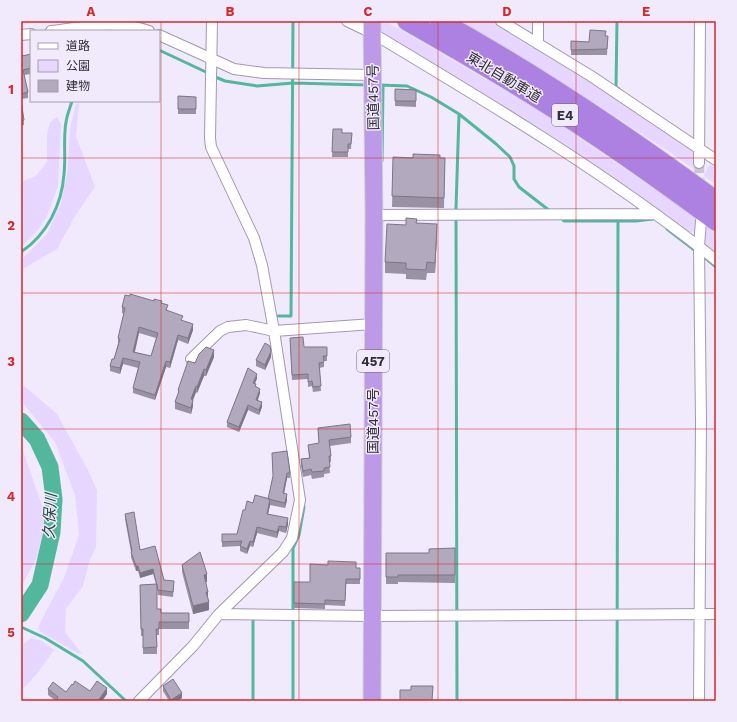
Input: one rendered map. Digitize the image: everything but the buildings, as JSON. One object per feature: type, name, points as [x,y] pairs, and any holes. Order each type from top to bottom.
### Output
[{"type":"highway","name":"東北自動車道","points":[[407,21],[554,108],[652,174],[709,221]]},
{"type":"highway","name":"東北自動車道","points":[[440,21],[477,42],[562,95],[660,159],[716,201]]},
{"type":"highway","name":"国道457号","points":[[372,27],[374,215],[372,701]]},
{"type":"street","points":[[139,701],[193,646],[220,614],[283,552],[292,538],[300,500],[274,331],[262,265],[254,238],[211,147],[212,21]]},
{"type":"street","points":[[347,21],[372,27],[540,134],[699,246],[716,260]]},
{"type":"street","points":[[500,21],[591,76],[716,160]]},
{"type":"street","points":[[538,21],[538,44]]},
{"type":"street","points":[[699,163],[700,21]]},
{"type":"street","points":[[59,30],[107,24],[123,24],[145,30]]},
{"type":"street","points":[[160,35],[234,69],[264,74],[373,76]]},
{"type":"street","points":[[374,215],[654,214]]},
{"type":"street","points":[[699,701],[701,422],[699,246],[709,221]]},
{"type":"street","points":[[191,359],[220,331],[228,327],[246,325],[274,331],[373,324]]},
{"type":"street","points":[[220,614],[372,616],[716,614]]},
{"type":"green space","points":[[377,21],[385,21],[540,111],[698,219],[695,232],[688,232],[539,127],[388,43],[378,31]]},
{"type":"green space","points":[[458,21],[493,21],[538,48],[692,148],[695,153],[694,169],[578,92]]},
{"type":"green space","points":[[79,103],[76,136],[95,187],[75,216],[57,249],[21,270],[21,260],[47,234],[61,203],[68,168],[70,129],[76,104]]},
{"type":"green space","points":[[57,117],[61,124],[58,186],[47,216],[38,230],[21,247],[21,182],[36,176],[47,162],[47,135],[50,122]]},
{"type":"green space","points":[[709,165],[716,167],[716,185],[704,176]]},
{"type":"green space","points":[[708,227],[716,234],[716,254],[702,244],[703,231]]},
{"type":"green space","points":[[21,383],[57,414],[88,470],[97,490],[96,547],[90,559],[83,586],[66,609],[65,632],[82,654],[42,633],[38,629],[64,578],[79,535],[75,495],[55,442],[21,401]]},
{"type":"green space","points":[[21,445],[46,517],[37,557],[21,587]]},
{"type":"green space","points":[[31,638],[42,641],[54,650],[36,675],[21,691],[21,646]]},
{"type":"waterway","points":[[274,316],[291,316],[293,21]]},
{"type":"waterway","points":[[617,21],[616,87],[619,89]]},
{"type":"waterway","points":[[160,50],[208,73]]},
{"type":"waterway","points":[[213,76],[225,81],[257,86],[293,83],[368,85]]},
{"type":"waterway","points":[[378,85],[407,86],[431,97],[459,114],[510,157],[514,166],[514,179],[519,187],[550,211]]},
{"type":"waterway","points":[[382,161],[383,85]]},
{"type":"waterway","points":[[21,252],[46,228],[52,218],[60,196],[65,167],[65,128],[72,102]]},
{"type":"waterway","points":[[457,701],[456,208],[459,114]]},
{"type":"waterway","points":[[560,217],[564,221],[636,221],[653,219]]},
{"type":"waterway","points":[[617,701],[618,221]]},
{"type":"waterway","points":[[667,229],[697,252]]},
{"type":"waterway","points":[[702,255],[716,267]]},
{"type":"waterway","name":"久保川","points":[[21,421],[37,439],[50,467],[54,499],[52,532],[40,585],[21,614]]},
{"type":"waterway","points":[[293,701],[293,548],[299,535],[304,507]]},
{"type":"waterway","points":[[253,618],[253,701]]},
{"type":"waterway","points":[[21,627],[45,638],[83,661],[126,701]]},
{"type":"tunnel","points":[[699,163],[700,191]]}]
